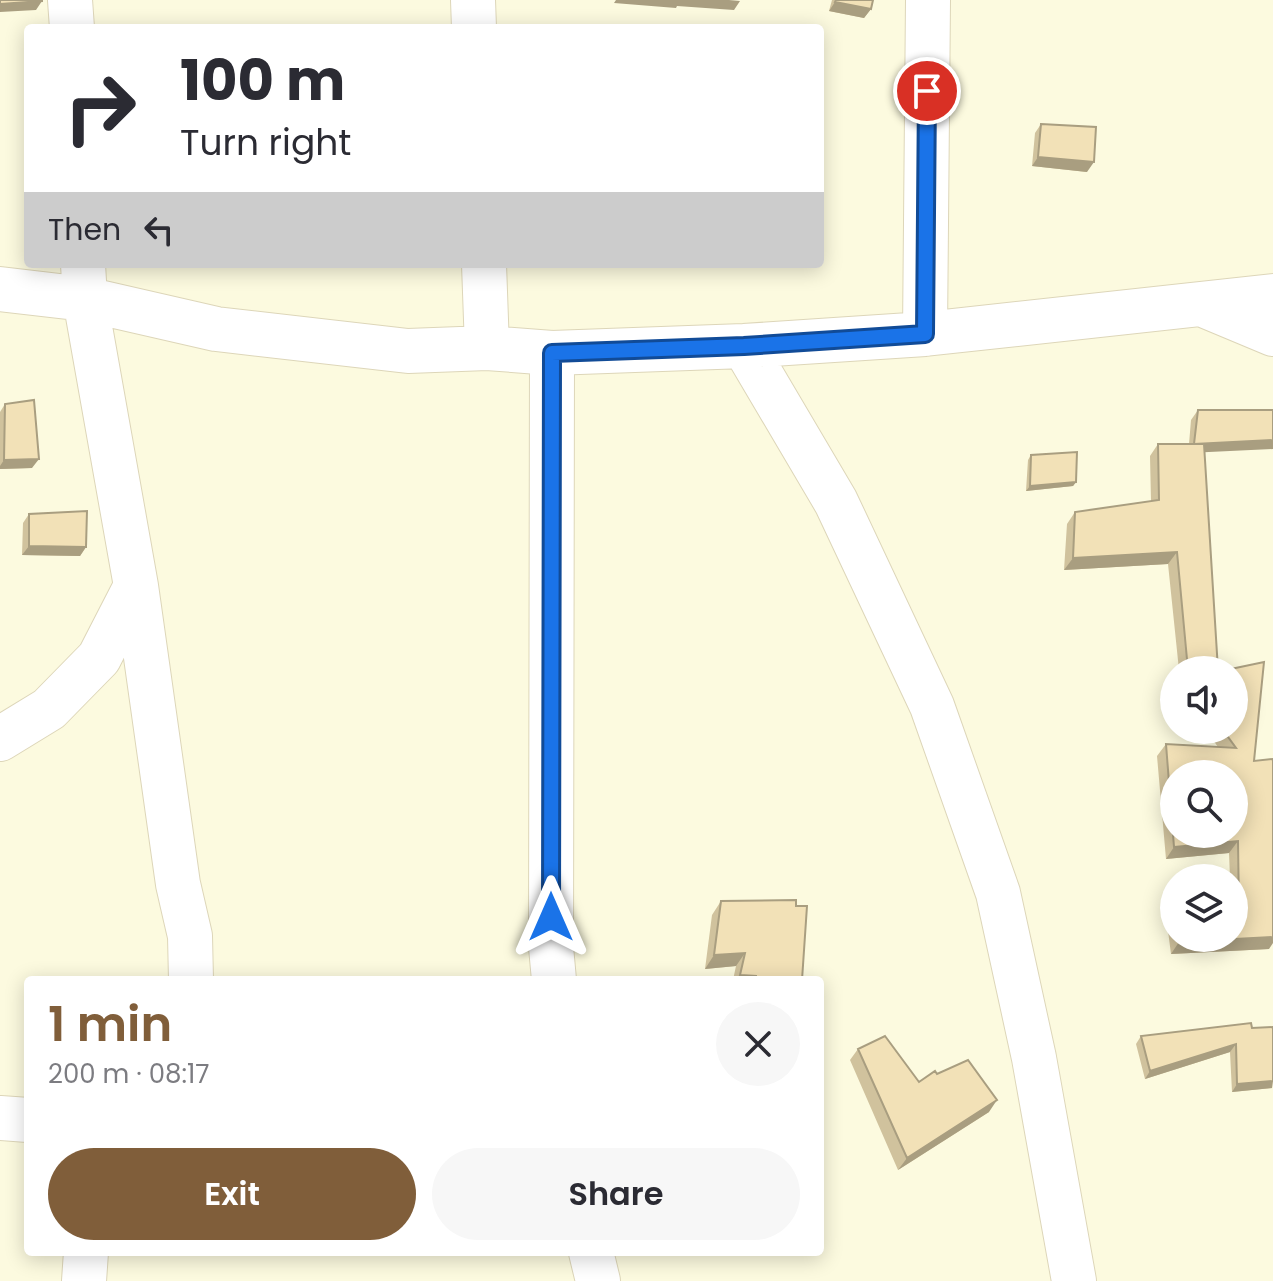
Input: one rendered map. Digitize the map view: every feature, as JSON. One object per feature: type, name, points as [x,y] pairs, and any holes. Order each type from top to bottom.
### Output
[{"type":"street","points":[[70,0],[72,24]]},
{"type":"street","points":[[473,0],[474,24]]},
{"type":"street","points":[[925,334],[928,0]]},
{"type":"street","points":[[484,268],[487,348]]},
{"type":"street","points":[[84,282],[136,586],[178,884],[190,936],[191,976]]},
{"type":"street","points":[[0,289],[84,282],[216,329],[408,351],[487,348],[552,353],[744,346],[925,334],[1273,296]]},
{"type":"street","points":[[1204,305],[1273,334]]},
{"type":"street","points":[[744,346],[842,516],[932,706],[983,850],[998,893],[1034,1058],[1074,1281]]},
{"type":"street","points":[[552,353],[551,900],[554,976]]},
{"type":"street","points":[[0,739],[49,709],[99,658],[136,586]]},
{"type":"street","points":[[0,1118],[24,1120]]},
{"type":"street","points":[[84,1281],[86,1256]]},
{"type":"street","points":[[592,1256],[598,1281]]},
{"type":"building","points":[[0,0],[42,0],[42,1],[0,4]]},
{"type":"building","points":[[836,0],[873,0],[871,9]]},
{"type":"building","points":[[1041,124],[1096,127],[1094,162],[1038,157]]},
{"type":"building","points":[[34,400],[39,459],[4,460],[5,404]]},
{"type":"building","points":[[1198,410],[1273,410],[1273,440],[1194,444]]},
{"type":"building","points":[[1158,444],[1204,444],[1217,656],[1187,656],[1177,552],[1073,558],[1075,512],[1159,500]]},
{"type":"building","points":[[1077,452],[1076,482],[1030,486],[1031,455]]},
{"type":"building","points":[[87,511],[86,547],[29,546],[29,514]]},
{"type":"building","points":[[1264,662],[1254,761],[1273,759],[1273,937],[1248,938],[1248,864],[1238,864],[1238,848],[1248,848],[1248,760],[1167,760],[1166,744],[1236,748],[1233,744],[1248,744],[1248,665]]},
{"type":"building","points":[[796,900],[796,906],[807,906],[802,976],[740,975],[745,953],[714,955],[721,901]]},
{"type":"building","points":[[1251,1023],[1252,1028],[1273,1027],[1273,1081],[1237,1084],[1236,1044],[1150,1071],[1141,1036]]},
{"type":"building","points":[[885,1036],[919,1082],[935,1071],[937,1074],[968,1060],[997,1100],[907,1158],[858,1049]]},
{"type":"route","points":[[551,917],[552,353],[744,346],[925,334],[927,91]]}]
